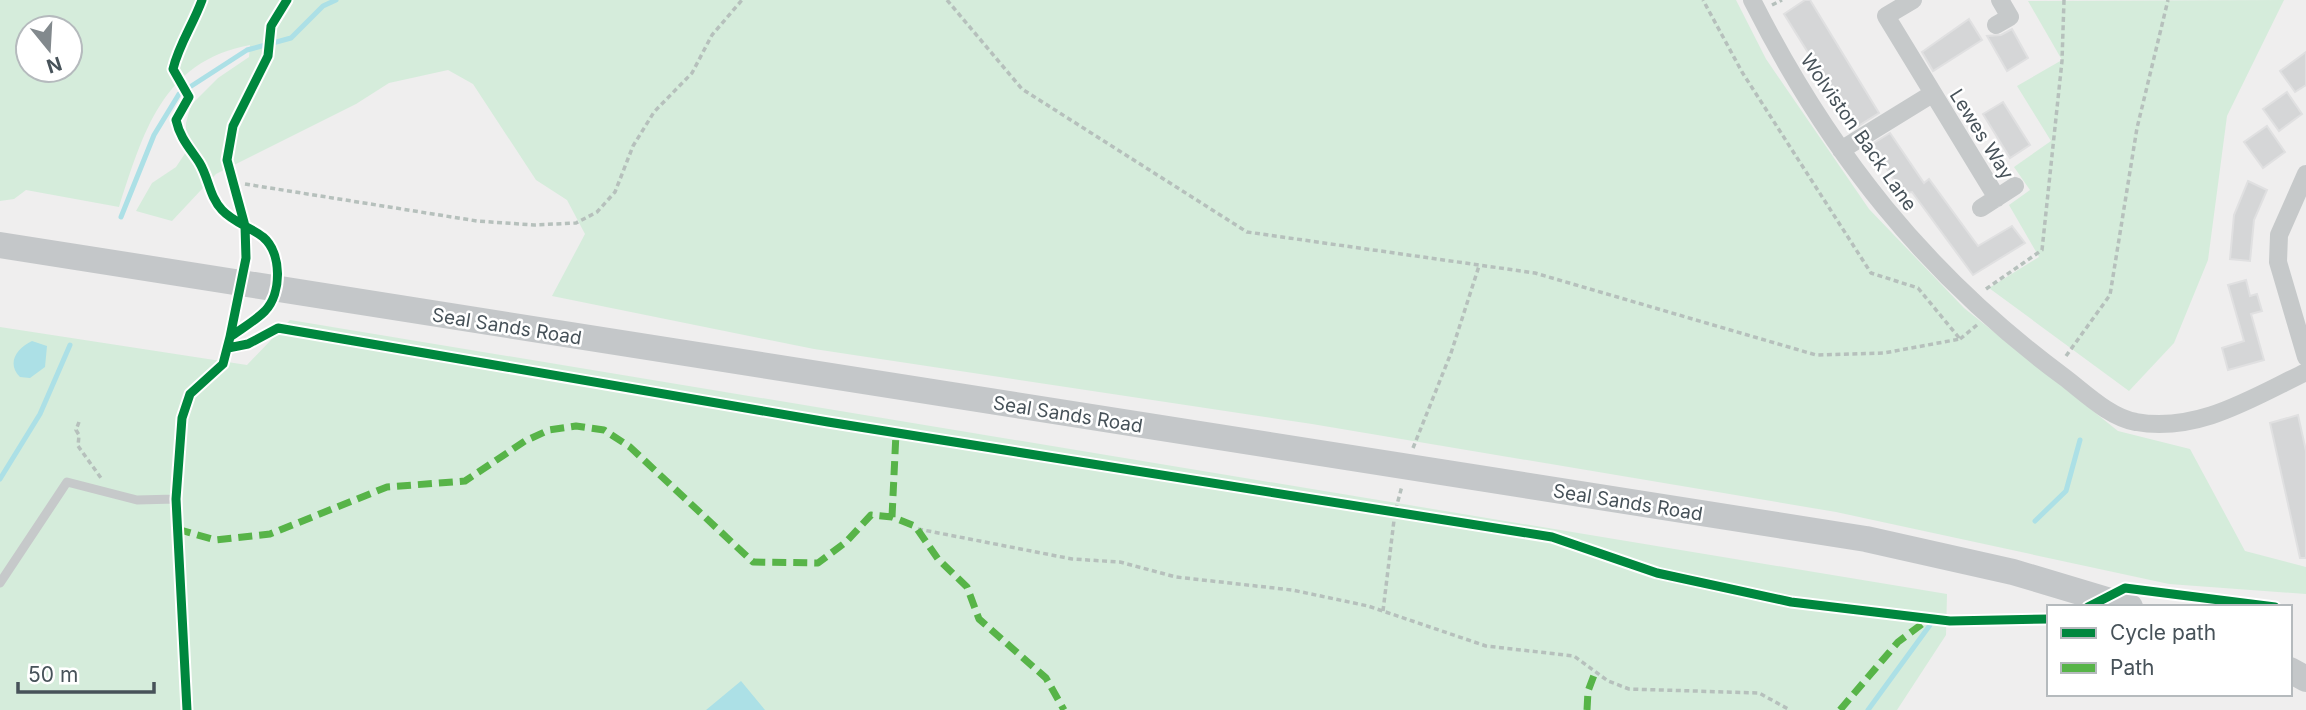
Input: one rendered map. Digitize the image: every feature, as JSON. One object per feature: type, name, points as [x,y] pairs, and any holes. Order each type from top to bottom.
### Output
[{"type":"main road","name":"Seal Sands Road","points":[[0,244],[1866,539],[2013,572],[2123,605]]},
{"type":"street","name":"Wolviston Back Lane","points":[[1752,0],[1795,80],[1841,149],[1908,238],[1970,300],[2056,371],[2110,410],[2133,422],[2160,425],[2184,423],[2214,416],[2306,372]]},
{"type":"street","name":"Lewes Way","points":[[1913,0],[1886,16],[1997,198]]},
{"type":"street","points":[[1996,25],[2010,18],[2000,0]]},
{"type":"street","name":"Lewes Way","points":[[1841,149],[1932,94]]},
{"type":"street","points":[[2306,174],[2279,235],[2278,262],[2306,357]]},
{"type":"street","name":"Lewes Way","points":[[1982,208],[2015,187]]},
{"type":"lane","points":[[187,710],[176,499],[181,418],[190,394],[223,364],[246,258],[245,226],[227,160],[233,126],[268,56],[271,26],[288,0]]},
{"type":"lane","points":[[0,583],[67,482],[136,500],[176,499]]},
{"type":"path","points":[[233,187],[249,183],[477,221],[534,225],[576,223],[597,212],[615,192],[633,146],[654,112],[692,73],[712,35],[742,0]]},
{"type":"path","points":[[947,0],[1022,89],[1247,232],[1535,273],[1816,355],[1884,353],[1960,339],[1918,288],[1871,272],[1742,72],[1703,0]]},
{"type":"path","points":[[1970,300],[2042,250],[2062,61],[2064,0]]},
{"type":"path","points":[[2056,371],[2110,295],[2137,128],[2168,0]]},
{"type":"path","points":[[1383,611],[1395,512],[1418,433],[1451,353],[1479,266]]},
{"type":"path","points":[[79,422],[76,430],[79,446],[99,474],[101,491]]},
{"type":"path","points":[[1381,510],[1408,514]]},
{"type":"path","points":[[918,529],[1072,559],[1120,562],[1177,577],[1292,590],[1383,611],[1486,646],[1574,656],[1608,681],[1629,689],[1759,693],[1790,710]]},
{"type":"green space","points":[[0,0],[1736,0],[1766,59],[1869,209],[1964,308],[2118,431],[2190,449],[2245,551],[2306,567],[2306,594],[2169,584],[1836,512],[1312,424],[814,349],[552,296],[585,234],[567,200],[536,180],[473,84],[448,70],[389,83],[356,104],[216,174],[172,221],[136,211],[152,183],[176,167],[186,152],[186,123],[191,105],[218,78],[249,57],[250,45],[220,54],[196,67],[176,84],[160,105],[148,128],[119,207],[26,190],[14,199],[0,201]]},
{"type":"green space","points":[[2284,0],[2227,116],[2208,260],[2174,343],[2129,391],[1989,288],[2039,257],[2009,205],[2030,190],[2014,167],[2051,141],[2017,86],[2062,60],[2028,1]]},
{"type":"green space","points":[[290,320],[1947,594],[1946,635],[1897,710],[0,710],[0,327],[247,365]]},
{"type":"water","points":[[32,341],[47,346],[45,367],[30,378],[20,377],[14,366],[15,356]]},
{"type":"water","points":[[741,681],[765,710],[706,710]]},
{"type":"building","points":[[1805,0],[1810,0],[1879,113],[1855,128],[1784,14]]},
{"type":"building","points":[[1969,19],[1982,40],[1933,71],[1922,52]]},
{"type":"building","points":[[2012,29],[2028,58],[2007,71],[1987,36],[2001,35]]},
{"type":"building","points":[[2306,52],[2306,85],[2295,92],[2280,71]]},
{"type":"building","points":[[2287,92],[2302,114],[2279,131],[2263,109]]},
{"type":"building","points":[[2003,102],[2030,145],[2010,158],[1983,114]]},
{"type":"building","points":[[2267,126],[2285,152],[2263,168],[2244,142]]},
{"type":"building","points":[[1890,133],[1924,183],[1929,179],[1978,246],[2012,226],[2025,243],[1973,275],[1912,192],[1902,194],[1872,144]]},
{"type":"building","points":[[2248,181],[2267,190],[2254,220],[2250,261],[2230,259],[2234,215]]},
{"type":"building","points":[[2246,280],[2250,296],[2257,294],[2262,311],[2251,314],[2264,360],[2228,370],[2222,348],[2244,341],[2228,285]]},
{"type":"building","points":[[2298,415],[2306,451],[2306,558],[2300,558],[2270,423]]},
{"type":"waterway","points":[[121,217],[154,135],[179,94],[247,50],[291,38],[323,6],[336,0]]},
{"type":"waterway","points":[[0,479],[40,414],[70,345]]},
{"type":"waterway","points":[[2035,521],[2066,491],[2080,440]]},
{"type":"waterway","points":[[1868,710],[1930,625]]},
{"type":"marked path","points":[[177,529],[215,540],[270,534],[387,487],[465,481],[525,441],[549,430],[576,426],[604,430],[630,447],[753,562],[818,563],[846,542],[871,515],[892,517],[915,526],[938,559],[967,587],[979,619],[1046,678],[1064,710]]},
{"type":"marked path","points":[[892,517],[896,433]]},
{"type":"marked path","points":[[1840,710],[1898,642],[1930,618]]},
{"type":"marked path","points":[[1587,710],[1588,691],[1596,670]]},
{"type":"cycle path","points":[[202,0],[173,69],[189,97],[176,120],[218,205],[226,214],[263,237],[274,253],[278,273],[271,303],[252,322],[230,337]]},
{"type":"cycle path","points":[[187,710],[176,499],[182,418],[190,394],[223,364],[230,337],[246,258],[245,226],[227,160],[233,126],[268,56],[271,26],[287,0]]},
{"type":"cycle path","points":[[228,348],[248,344],[278,328],[828,422],[1552,537],[1657,573],[1791,602],[1950,621],[2047,619]]},
{"type":"cycle path","points":[[2092,605],[2125,588],[2259,605]]}]
